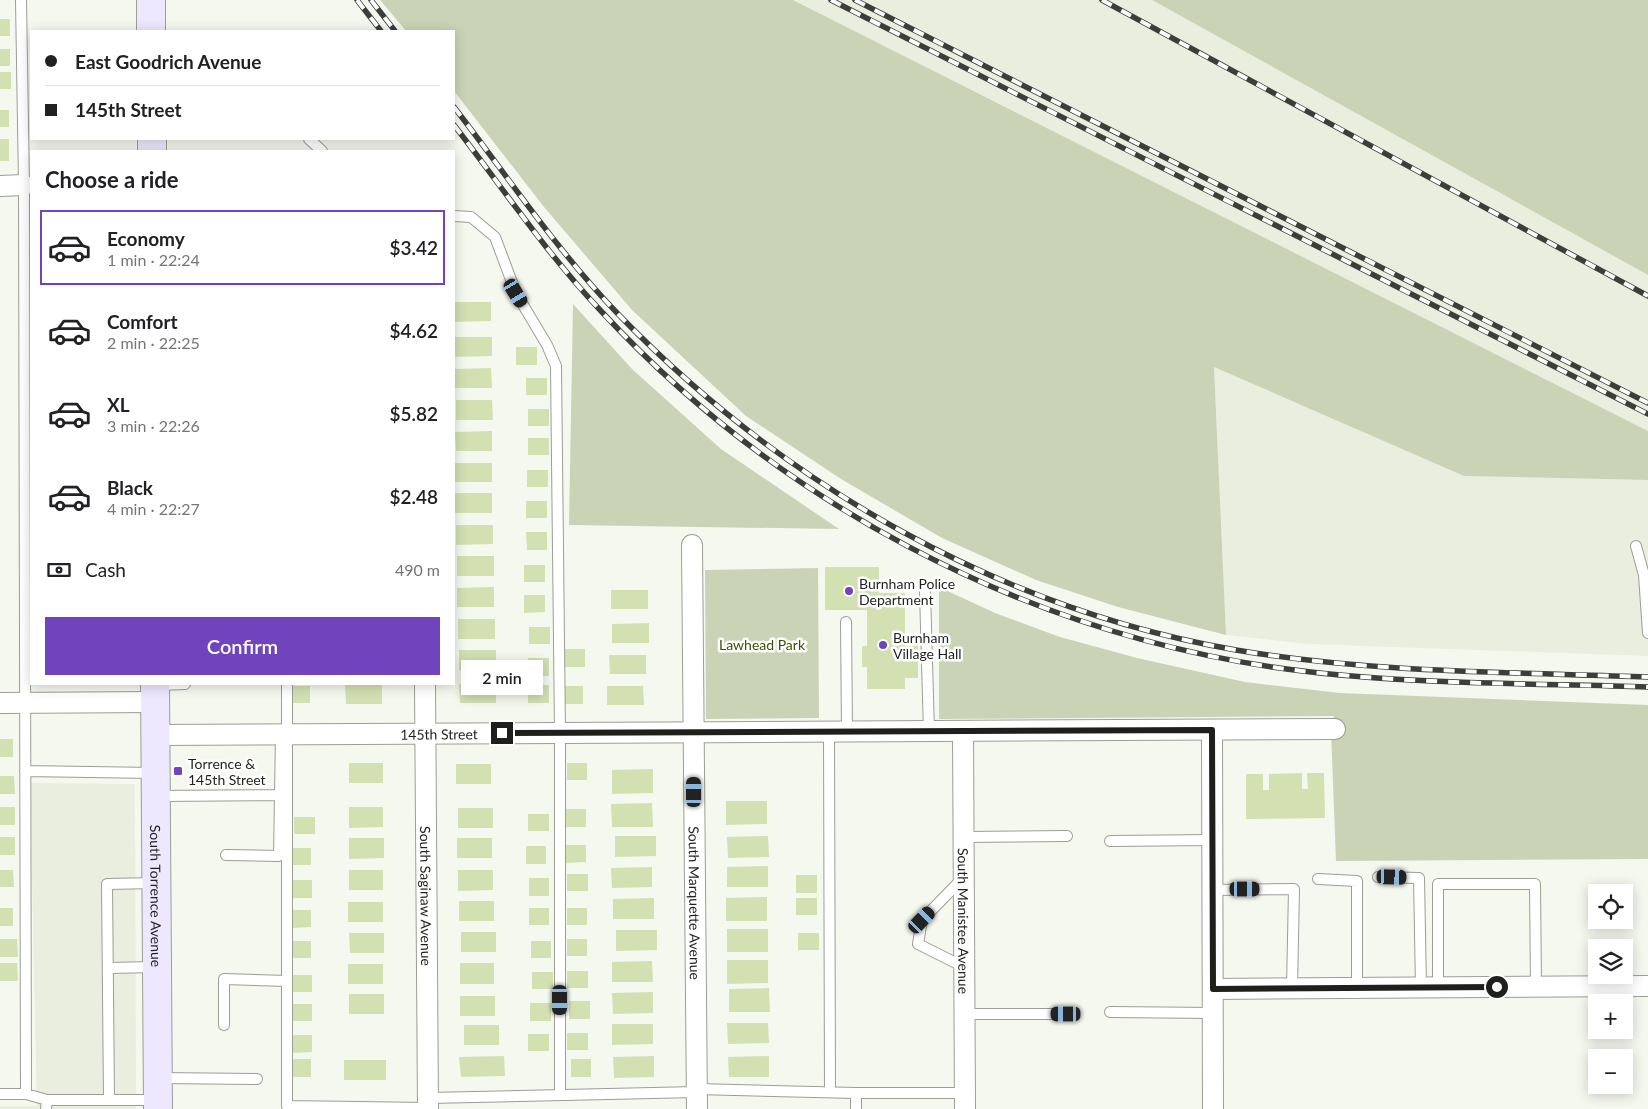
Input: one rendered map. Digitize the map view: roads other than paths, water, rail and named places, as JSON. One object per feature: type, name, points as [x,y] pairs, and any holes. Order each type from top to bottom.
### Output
[{"type":"main road","points":[[151,0],[151,30]]},
{"type":"main road","name":"South Torrence Avenue","points":[[155,690],[158,1096]]},
{"type":"street","points":[[0,186],[24,186]]},
{"type":"street","name":"South Marquette Avenue","points":[[692,545],[697,1097]]},
{"type":"street","name":"South Saginaw Avenue","points":[[425,685],[428,1105]]},
{"type":"street","points":[[0,702],[24,702],[155,690]]},
{"type":"street","name":"145th Street","points":[[155,735],[1334,729]]},
{"type":"street","points":[[1212,730],[1213,1109]]},
{"type":"street","name":"South Manistee Avenue","points":[[963,732],[965,1101]]},
{"type":"street","points":[[1213,989],[1648,986]]},
{"type":"lane","points":[[21,0],[24,186],[26,1094]]},
{"type":"lane","points":[[310,140],[321,150]]},
{"type":"lane","points":[[455,216],[471,217],[495,237],[516,293],[547,345],[556,366],[560,733],[560,1095]]},
{"type":"lane","points":[[1636,546],[1644,575],[1648,633]]},
{"type":"lane","points":[[925,592],[928,732]]},
{"type":"lane","points":[[830,1092],[838,732],[846,622]]},
{"type":"lane","points":[[155,690],[181,685]]},
{"type":"lane","points":[[226,855],[279,856],[280,795],[287,685]]},
{"type":"lane","points":[[284,734],[287,1106],[428,1105],[560,1095],[697,1097],[830,1092],[965,1101]]},
{"type":"lane","points":[[25,771],[280,795]]},
{"type":"lane","points":[[964,837],[1067,836]]},
{"type":"lane","points":[[1110,841],[1213,840]]},
{"type":"lane","points":[[964,877],[922,920],[918,944],[964,967]]},
{"type":"lane","points":[[1378,877],[1420,878],[1430,988]]},
{"type":"lane","points":[[1318,879],[1357,881],[1357,988]]},
{"type":"lane","points":[[109,1100],[107,884],[156,883]]},
{"type":"lane","points":[[1430,988],[1438,884],[1535,884],[1536,987]]},
{"type":"lane","points":[[1213,890],[1294,889],[1292,988]]},
{"type":"lane","points":[[109,968],[157,967]]},
{"type":"lane","points":[[224,1025],[224,979],[287,981]]},
{"type":"lane","points":[[1110,1012],[1213,1013]]},
{"type":"lane","points":[[965,1014],[1066,1014]]},
{"type":"lane","points":[[0,1094],[26,1094],[46,1104],[109,1100],[126,1104],[158,1096],[257,1079]]},
{"type":"lane","points":[[856,1093],[856,1109]]},
{"type":"railway","points":[[357,0],[380,30]]},
{"type":"railway","points":[[371,0],[394,30]]},
{"type":"railway","points":[[831,0],[1648,414]]},
{"type":"railway","points":[[855,0],[1648,403]]},
{"type":"railway","points":[[1102,0],[1648,296]]},
{"type":"railway","points":[[455,108],[575,266],[619,315],[683,377],[752,433],[825,485],[902,531],[981,571],[1064,605],[1149,631],[1236,650],[1287,658],[1389,667],[1648,677]]},
{"type":"railway","points":[[455,126],[562,267],[601,311],[670,379],[744,441],[823,497],[906,546],[994,587],[1084,622],[1177,649],[1272,667],[1365,677],[1507,684],[1648,687]]},
{"type":"place","name":"Burnham Police Department","points":[[849,591]]},
{"type":"place","name":"Burnham Village Hall","points":[[883,645]]},
{"type":"place","name":"Torrence & 145th Street","points":[[178,771]]},
{"type":"park label","name":"Lawhead Park","points":[[762,644]]}]
